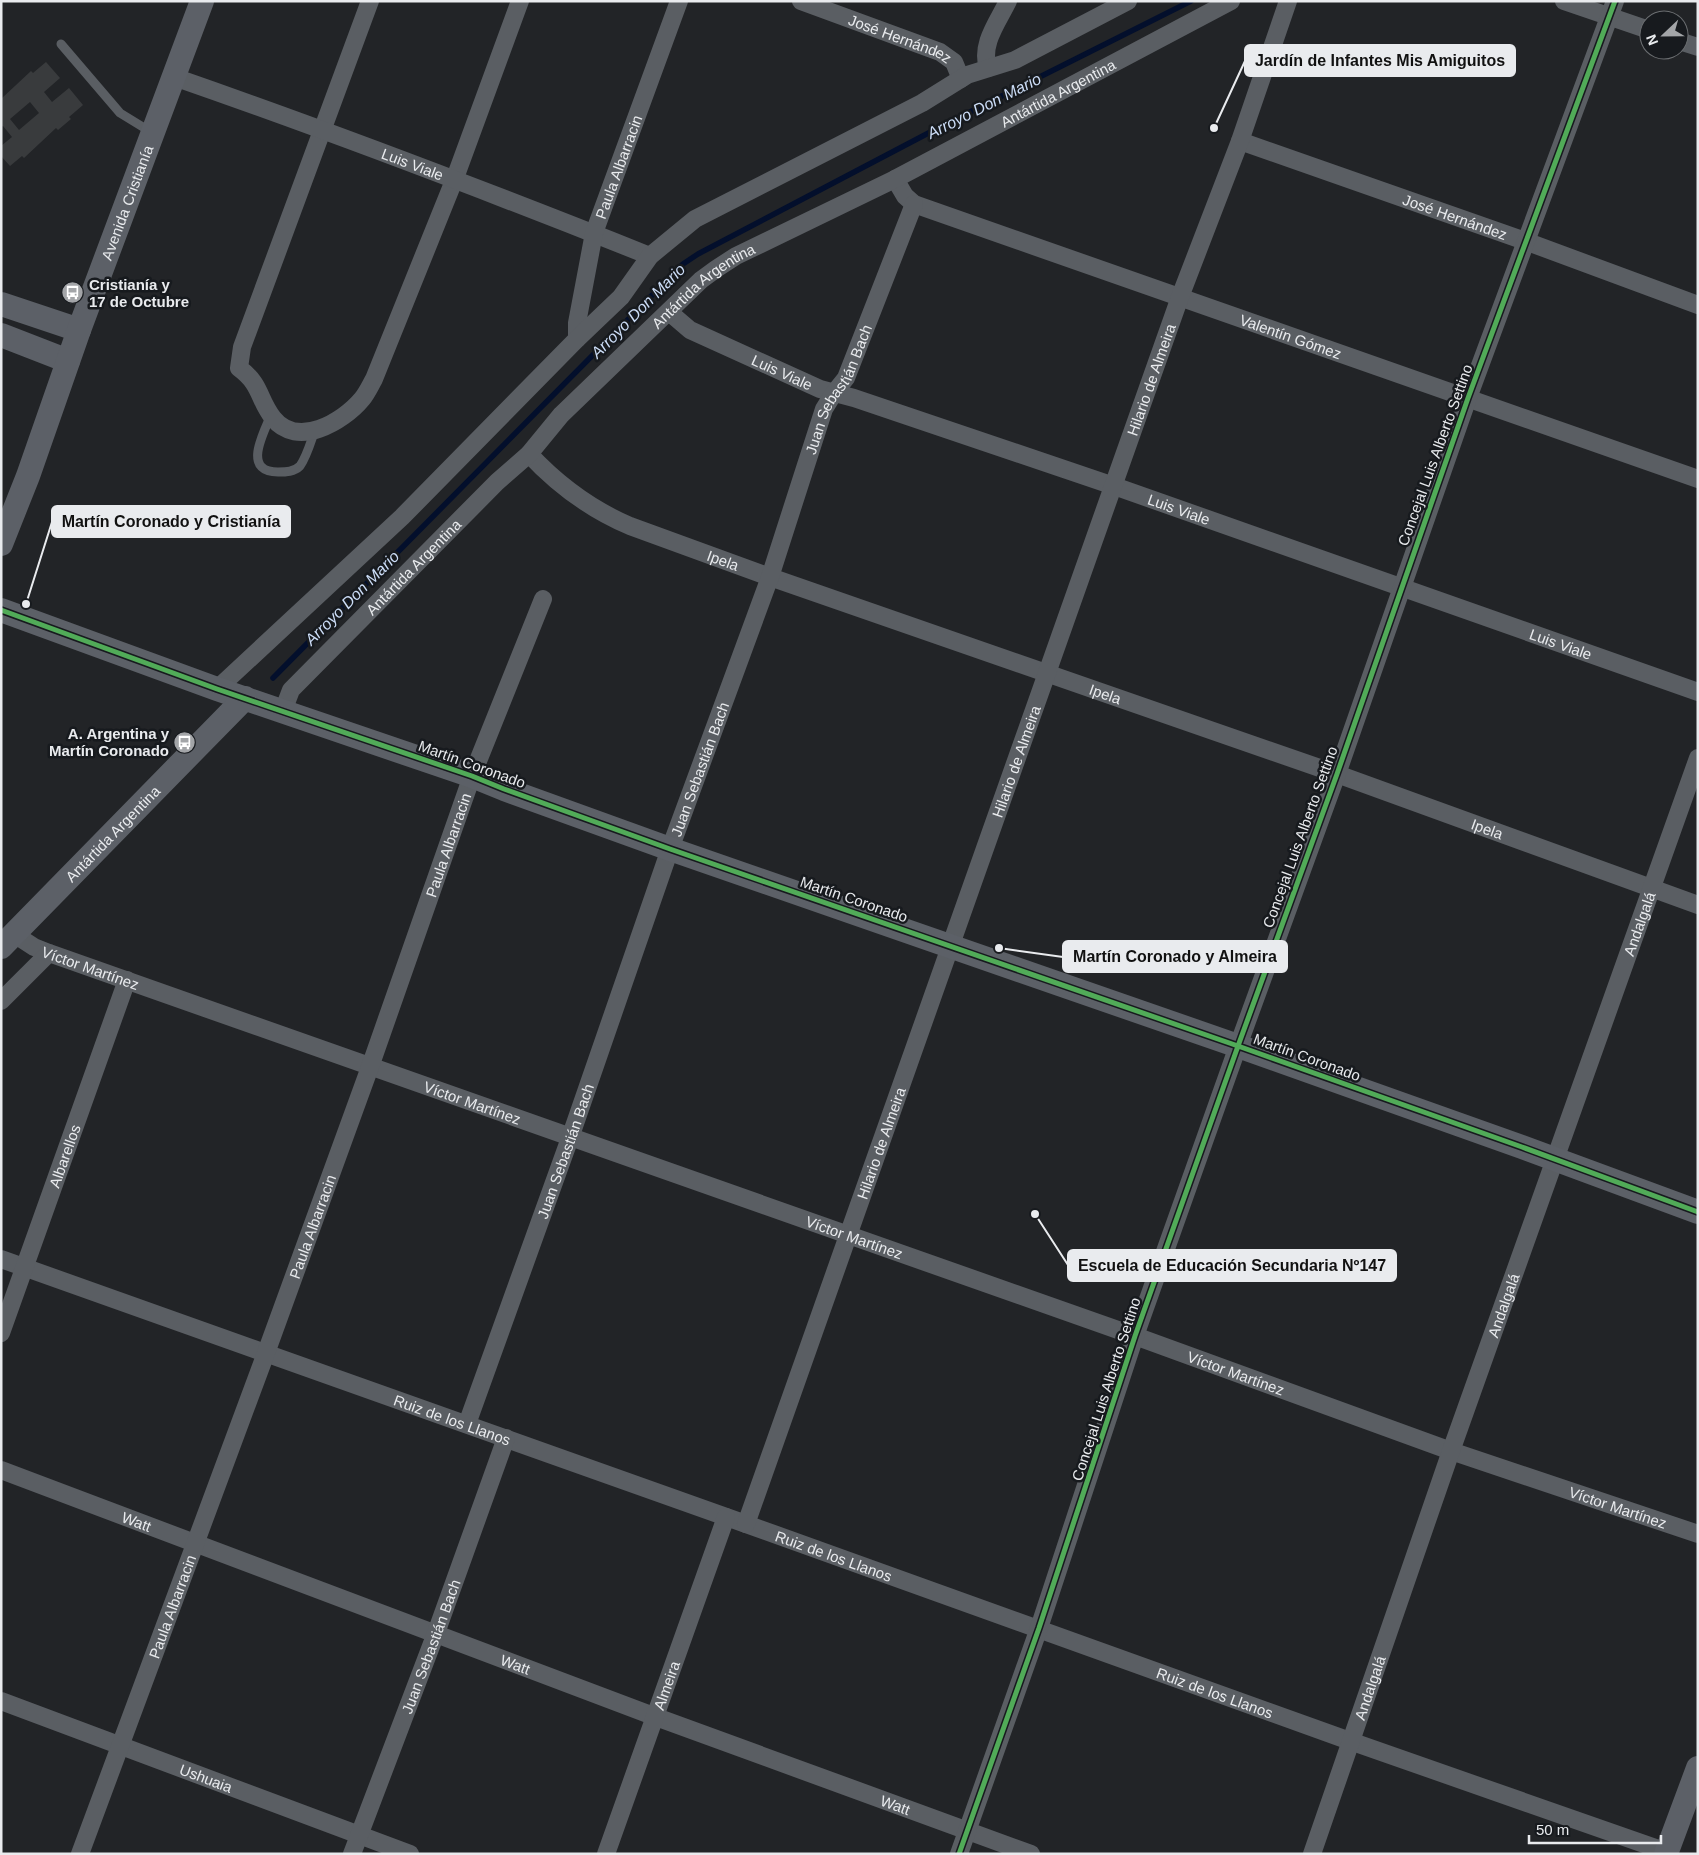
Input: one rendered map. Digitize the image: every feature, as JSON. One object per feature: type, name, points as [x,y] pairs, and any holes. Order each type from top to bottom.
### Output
[{"type":"street","name":"Avenida Cristianía","points":[[1,544],[31,468],[79,330],[202,1]]},
{"type":"street","points":[[370,1],[242,347],[240,368],[257,385],[271,414],[284,428],[301,432],[316,430],[332,423],[348,412],[363,398],[374,379],[455,178],[520,1]]},
{"type":"street","name":"Paula Albarracin","points":[[578,339],[577,323],[594,233],[679,1]]},
{"type":"street","name":"José Hernández","points":[[800,1],[940,52],[954,62],[961,79]]},
{"type":"street","points":[[988,68],[985,52],[990,36],[1008,1]]},
{"type":"street","points":[[217,689],[402,517],[621,297],[650,256],[695,219],[922,104],[968,75],[1015,60],[1128,1]]},
{"type":"street","name":"Antártida Argentina","points":[[283,711],[291,690],[497,482],[529,454],[561,415],[701,280],[736,256],[895,179],[1231,1]]},
{"type":"street","name":"Hilario de Almeira","points":[[746,1524],[1180,297],[1240,141],[1288,1]]},
{"type":"street","points":[[1564,1],[1612,9],[1639,24]]},
{"type":"street","name":"Concejal Luis Alberto Settino","points":[[960,1854],[1039,1628],[1136,1336],[1238,1046],[1337,774],[1468,398],[1612,9]]},
{"type":"street","name":"Luis Viale","points":[[174,78],[324,129],[455,178],[650,256]]},
{"type":"street","name":"José Hernández","points":[[1240,141],[1698,304]]},
{"type":"street","points":[[895,179],[905,196],[914,204]]},
{"type":"street","name":"Valentín Gómez","points":[[914,204],[1698,479]]},
{"type":"street","name":"Juan Sebastián Bach","points":[[467,1424],[570,1138],[670,849],[770,577],[824,409],[834,392],[846,378],[914,204]]},
{"type":"street","points":[[1,304],[79,330]]},
{"type":"street","name":"Luis Viale","points":[[668,312],[690,330],[820,389],[834,392],[1114,486],[1698,692]]},
{"type":"street","points":[[1,335],[68,361]]},
{"type":"street","name":"Ipela","points":[[529,454],[556,482],[614,519],[770,577],[1337,774],[1698,905]]},
{"type":"street","name":"Paula Albarracin","points":[[80,1854],[266,1354],[370,1067],[472,776],[543,599]]},
{"type":"street","name":"Martín Coronado","points":[[1,610],[217,689],[472,776],[670,849],[1238,1046],[1698,1212]]},
{"type":"street","name":"Antártida Argentina","points":[[8,941],[245,698]]},
{"type":"street","name":"Andalgalá","points":[[1312,1854],[1451,1451],[1698,758]]},
{"type":"street","name":"Víctor Martínez","points":[[8,941],[127,980],[570,1138],[1136,1336],[1451,1451],[1698,1534]]},
{"type":"street","points":[[1,1002],[49,953]]},
{"type":"street","name":"Albarellos","points":[[1,1333],[127,980]]},
{"type":"street","name":"Ruiz de los Llanos","points":[[1,1259],[726,1516],[1666,1853]]},
{"type":"street","name":"Juan Sebastián Bach","points":[[352,1854],[436,1633],[506,1438]]},
{"type":"street","name":"Watt","points":[[1,1470],[656,1716],[1031,1854]]},
{"type":"street","name":"Almeira","points":[[606,1854],[726,1516]]},
{"type":"street","name":"Ushuaia","points":[[1,1701],[410,1854]]},
{"type":"street","points":[[1666,1853],[1698,1768]]},
{"type":"lane","points":[[61,44],[120,113],[153,134]]},
{"type":"lane","points":[[271,414],[258,448],[258,462],[264,470],[270,472],[293,471],[298,467],[316,430]]},
{"type":"building","points":[[46,62],[60,78],[44,92],[52,102],[69,88],[83,105],[58,130],[56,128],[24,158],[22,156],[10,166],[1,156],[1,146],[12,137],[3,126],[1,127],[1,99],[31,71],[33,73]],"holes":[[[30,102],[39,113],[19,130],[10,119]]]},
{"type":"waterway","name":"Arroyo Don Mario","points":[[273,678],[683,264],[698,254],[938,128],[1191,1]]},
{"type":"cycle path","points":[[959,1854],[1039,1628],[1135,1336],[1337,774],[1468,398],[1615,1]]},
{"type":"cycle path","points":[[1,610],[217,689],[472,776],[670,849],[1238,1046],[1698,1212]]},
{"type":"place","name":"Jardín de Infantes Mis Amiguitos","points":[[1214,128]]},
{"type":"place","name":"Cristianía y 17 de Octubre","points":[[73,293]]},
{"type":"place","name":"Martín Coronado y Cristianía","points":[[26,604]]},
{"type":"place","name":"A. Argentina y Martín Coronado","points":[[185,742]]},
{"type":"place","name":"Martín Coronado y Almeira","points":[[999,948]]},
{"type":"place","name":"Escuela de Educación Secundaria Nº147","points":[[1035,1214]]}]
